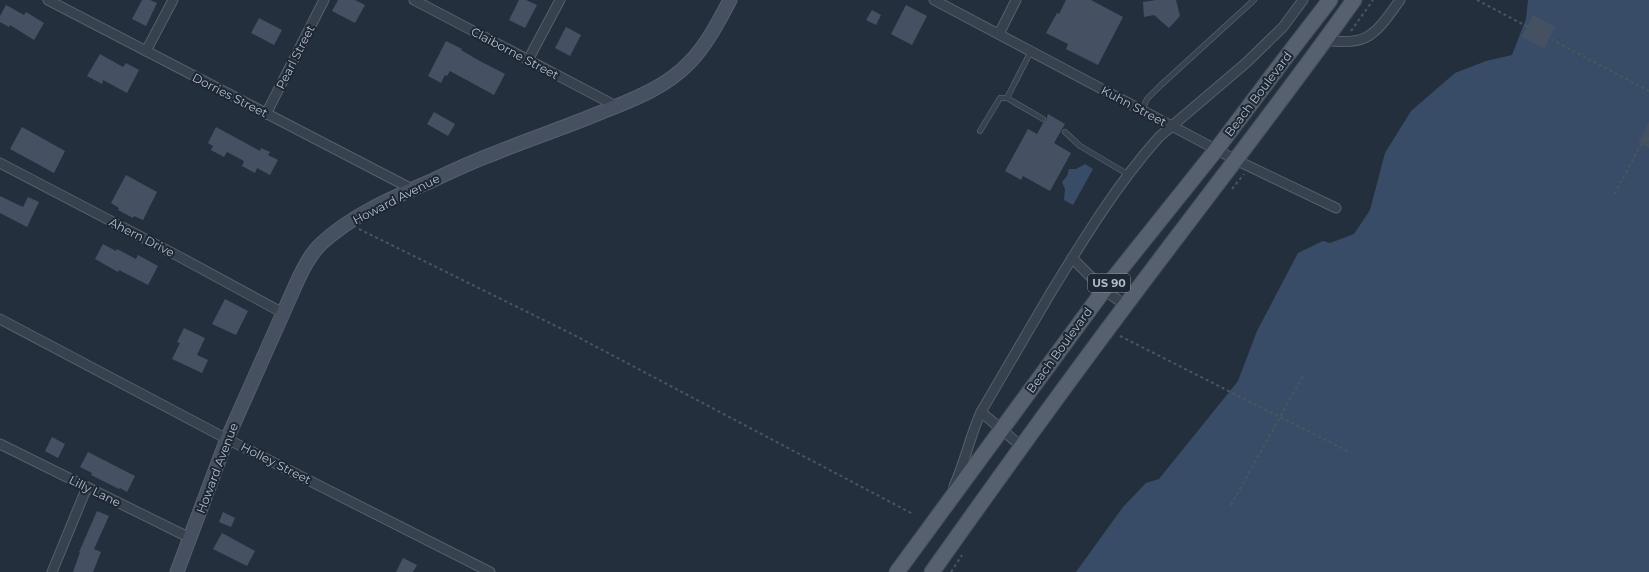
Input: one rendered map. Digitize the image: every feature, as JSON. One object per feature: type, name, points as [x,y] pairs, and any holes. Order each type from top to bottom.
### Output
[{"type":"main road","name":"Howard Avenue","points":[[177,572],[228,439],[283,313],[306,263],[321,244],[348,224],[375,207],[412,189],[491,154],[616,106],[652,90],[689,63],[709,36],[730,0]]},
{"type":"main road","name":"Beach Boulevard","points":[[897,572],[1104,290],[1216,150],[1330,0]]},
{"type":"main road","name":"Beach Boulevard","points":[[932,572],[1021,446],[1125,305],[1236,160],[1354,0]]},
{"type":"street","name":"Dorries Street","points":[[48,0],[412,189]]},
{"type":"street","points":[[146,51],[173,0]]},
{"type":"street","name":"Pearl Street","points":[[266,114],[324,0]]},
{"type":"street","name":"Claiborne Street","points":[[414,0],[430,4],[528,60],[616,106]]},
{"type":"street","points":[[528,60],[560,0]]},
{"type":"street","name":"Kuhn Street","points":[[934,0],[1216,150],[1336,208]]},
{"type":"street","points":[[999,34],[1016,0]]},
{"type":"street","points":[[947,503],[959,474],[974,427],[981,412],[1090,229],[1148,150],[1172,126],[1246,63],[1283,27],[1303,0]]},
{"type":"street","points":[[1325,40],[1341,42],[1358,41],[1370,36],[1381,26],[1400,0]]},
{"type":"street","name":"Ahern Drive","points":[[0,163],[283,313]]},
{"type":"street","points":[[1072,258],[1104,290],[1125,305]]},
{"type":"street","name":"Holley Street","points":[[0,319],[228,439],[490,572]]},
{"type":"street","points":[[981,412],[1021,446]]},
{"type":"street","name":"Lilly Lane","points":[[0,444],[190,538]]},
{"type":"street","points":[[52,572],[87,487]]},
{"type":"lane","points":[[1142,110],[1147,99],[1160,84],[1254,0]]},
{"type":"lane","points":[[1007,98],[1031,51]]},
{"type":"lane","points":[[980,130],[1000,98],[1007,98],[1043,119]]},
{"type":"lane","points":[[1065,132],[1080,146],[1129,175]]},
{"type":"path","points":[[1347,36],[1373,0]]},
{"type":"path","points":[[1477,0],[1649,91]]},
{"type":"path","points":[[1614,192],[1615,193],[1645,137],[1649,139]]},
{"type":"path","points":[[348,224],[572,334],[913,514]]},
{"type":"path","points":[[1120,336],[1351,452]]},
{"type":"path","points":[[1231,505],[1303,376]]},
{"type":"water","points":[[1528,0],[1649,0],[1649,572],[1076,572],[1123,507],[1146,483],[1159,479],[1238,381],[1257,331],[1298,253],[1323,241],[1330,243],[1354,234],[1370,210],[1385,153],[1411,111],[1455,73],[1486,61],[1512,55],[1526,19]]},
{"type":"water","points":[[1085,164],[1093,169],[1073,205],[1064,200],[1065,189],[1062,182],[1067,176],[1069,169],[1076,169]]},
{"type":"building","points":[[142,0],[150,0],[157,3],[146,26],[132,19]]},
{"type":"building","points":[[338,0],[355,0],[365,5],[355,23],[332,11]]},
{"type":"building","points":[[519,0],[526,0],[537,5],[525,28],[509,20]]},
{"type":"building","points":[[1066,0],[1091,0],[1123,17],[1098,65],[1066,49],[1068,44],[1046,33],[1057,13],[1059,14]]},
{"type":"building","points":[[1156,0],[1176,0],[1180,16],[1169,28],[1154,15],[1144,17],[1143,2]]},
{"type":"building","points":[[6,5],[24,15],[26,12],[44,23],[34,40],[10,25],[9,27],[0,22],[0,16]]},
{"type":"building","points":[[906,5],[927,16],[912,45],[891,34]]},
{"type":"building","points":[[872,10],[881,15],[876,25],[866,20]]},
{"type":"building","points":[[1533,15],[1555,27],[1544,49],[1522,37]]},
{"type":"building","points":[[259,18],[282,30],[274,45],[251,33]]},
{"type":"building","points":[[566,27],[581,35],[570,56],[555,48]]},
{"type":"building","points":[[446,41],[505,74],[494,95],[450,71],[447,76],[445,75],[441,83],[428,76]]},
{"type":"building","points":[[100,54],[123,67],[126,63],[139,70],[127,93],[103,80],[102,84],[87,76]]},
{"type":"building","points":[[434,112],[455,124],[448,136],[427,124]]},
{"type":"building","points":[[1048,114],[1065,124],[1054,143],[1071,153],[1050,191],[1023,176],[1021,180],[1005,171],[1028,129],[1037,134],[1043,123],[1046,121]]},
{"type":"building","points":[[1649,122],[1649,148],[1638,142]]},
{"type":"building","points":[[22,127],[65,151],[54,173],[10,149]]},
{"type":"building","points":[[216,127],[260,151],[261,148],[270,152],[268,155],[278,160],[270,175],[257,168],[255,173],[242,166],[244,161],[227,152],[224,157],[211,150],[213,146],[208,143]]},
{"type":"building","points":[[126,175],[157,192],[143,220],[134,216],[133,218],[118,210],[119,208],[111,203]]},
{"type":"building","points":[[0,196],[23,207],[28,197],[39,202],[27,227],[0,213]]},
{"type":"building","points":[[103,244],[116,251],[117,249],[136,259],[138,255],[158,266],[148,285],[119,270],[118,272],[95,259]]},
{"type":"building","points":[[225,299],[248,311],[236,335],[212,324]]},
{"type":"building","points":[[184,328],[205,338],[197,355],[208,360],[202,373],[172,359],[180,343],[177,342]]},
{"type":"building","points":[[52,437],[65,444],[58,458],[45,451]]},
{"type":"building","points":[[88,452],[135,476],[127,492],[91,475],[92,473],[80,467]]},
{"type":"building","points":[[97,511],[109,516],[94,549],[101,552],[93,572],[73,572],[79,552]]},
{"type":"building","points":[[223,512],[235,518],[231,527],[219,522]]},
{"type":"building","points":[[222,533],[255,551],[247,566],[213,549]]},
{"type":"building","points":[[403,558],[417,565],[413,572],[396,572]]}]
